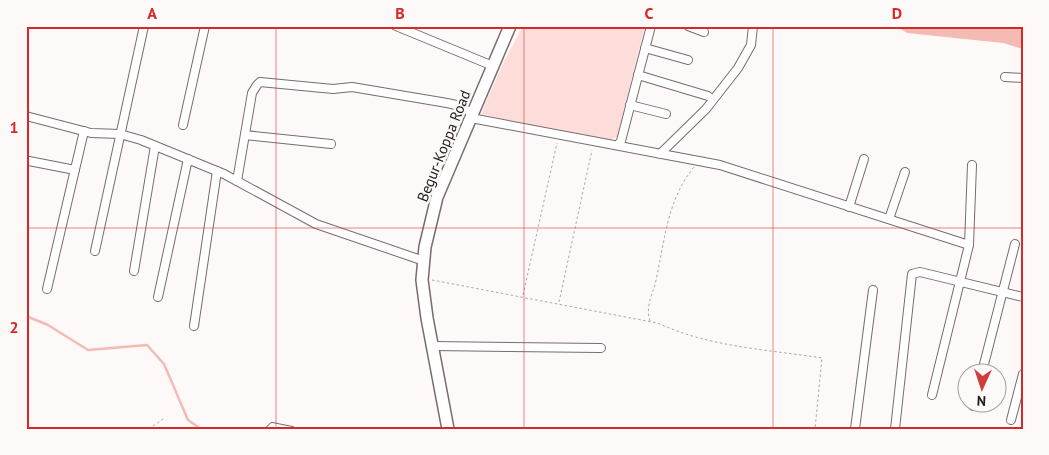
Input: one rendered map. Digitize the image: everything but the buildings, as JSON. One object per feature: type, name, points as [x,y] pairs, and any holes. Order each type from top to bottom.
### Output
[{"type":"main road","name":"Begur-Koppa Road","points":[[448,429],[422,280],[425,247],[437,197],[510,26]]},
{"type":"street","points":[[95,251],[144,26]]},
{"type":"street","points":[[183,124],[205,26]]},
{"type":"street","points":[[396,26],[493,66]]},
{"type":"street","points":[[618,146],[621,141],[651,26]]},
{"type":"street","points":[[688,26],[704,32]]},
{"type":"street","points":[[660,154],[706,109],[738,68],[751,45],[753,26]]},
{"type":"street","points":[[645,48],[688,60]]},
{"type":"street","points":[[638,75],[708,96]]},
{"type":"street","points":[[1005,76],[1023,78]]},
{"type":"street","points":[[237,181],[252,93],[260,82],[333,89],[352,87],[447,103],[472,116],[558,135],[720,165],[969,245]]},
{"type":"street","points":[[630,105],[666,114]]},
{"type":"street","points":[[26,116],[92,133],[120,134],[155,146],[237,181],[316,224],[424,261]]},
{"type":"street","points":[[47,289],[84,131]]},
{"type":"street","points":[[245,135],[331,144]]},
{"type":"street","points":[[134,271],[155,146]]},
{"type":"street","points":[[158,298],[188,159]]},
{"type":"street","points":[[849,207],[864,159]]},
{"type":"street","points":[[29,161],[75,170]]},
{"type":"street","points":[[932,395],[969,245],[972,165]]},
{"type":"street","points":[[194,326],[217,172]]},
{"type":"street","points":[[889,220],[905,172]]},
{"type":"street","points":[[984,362],[1014,244]]},
{"type":"street","points":[[894,429],[912,274],[920,272],[1023,297]]},
{"type":"street","points":[[855,429],[873,290]]},
{"type":"street","points":[[432,346],[601,348]]},
{"type":"street","points":[[1011,420],[1023,374]]},
{"type":"lane","points":[[268,429],[272,425],[292,429]]},
{"type":"path","points":[[523,296],[558,135]]},
{"type":"path","points":[[559,303],[593,142]]},
{"type":"path","points":[[650,321],[648,313],[649,300],[656,282],[671,208],[679,188],[699,161]]},
{"type":"path","points":[[422,280],[436,280],[650,321],[708,340],[822,358],[815,429]]},
{"type":"path","points":[[149,429],[163,419]]},
{"type":"shaded area","points":[[523,26],[645,26],[617,137],[607,142],[481,114],[503,63]]},
{"type":"shaded area","points":[[896,26],[1023,26],[1023,49],[1003,43],[907,33]]},
{"type":"waterway","points":[[26,316],[48,325],[88,350],[147,345],[164,364],[188,420],[201,429]]}]
